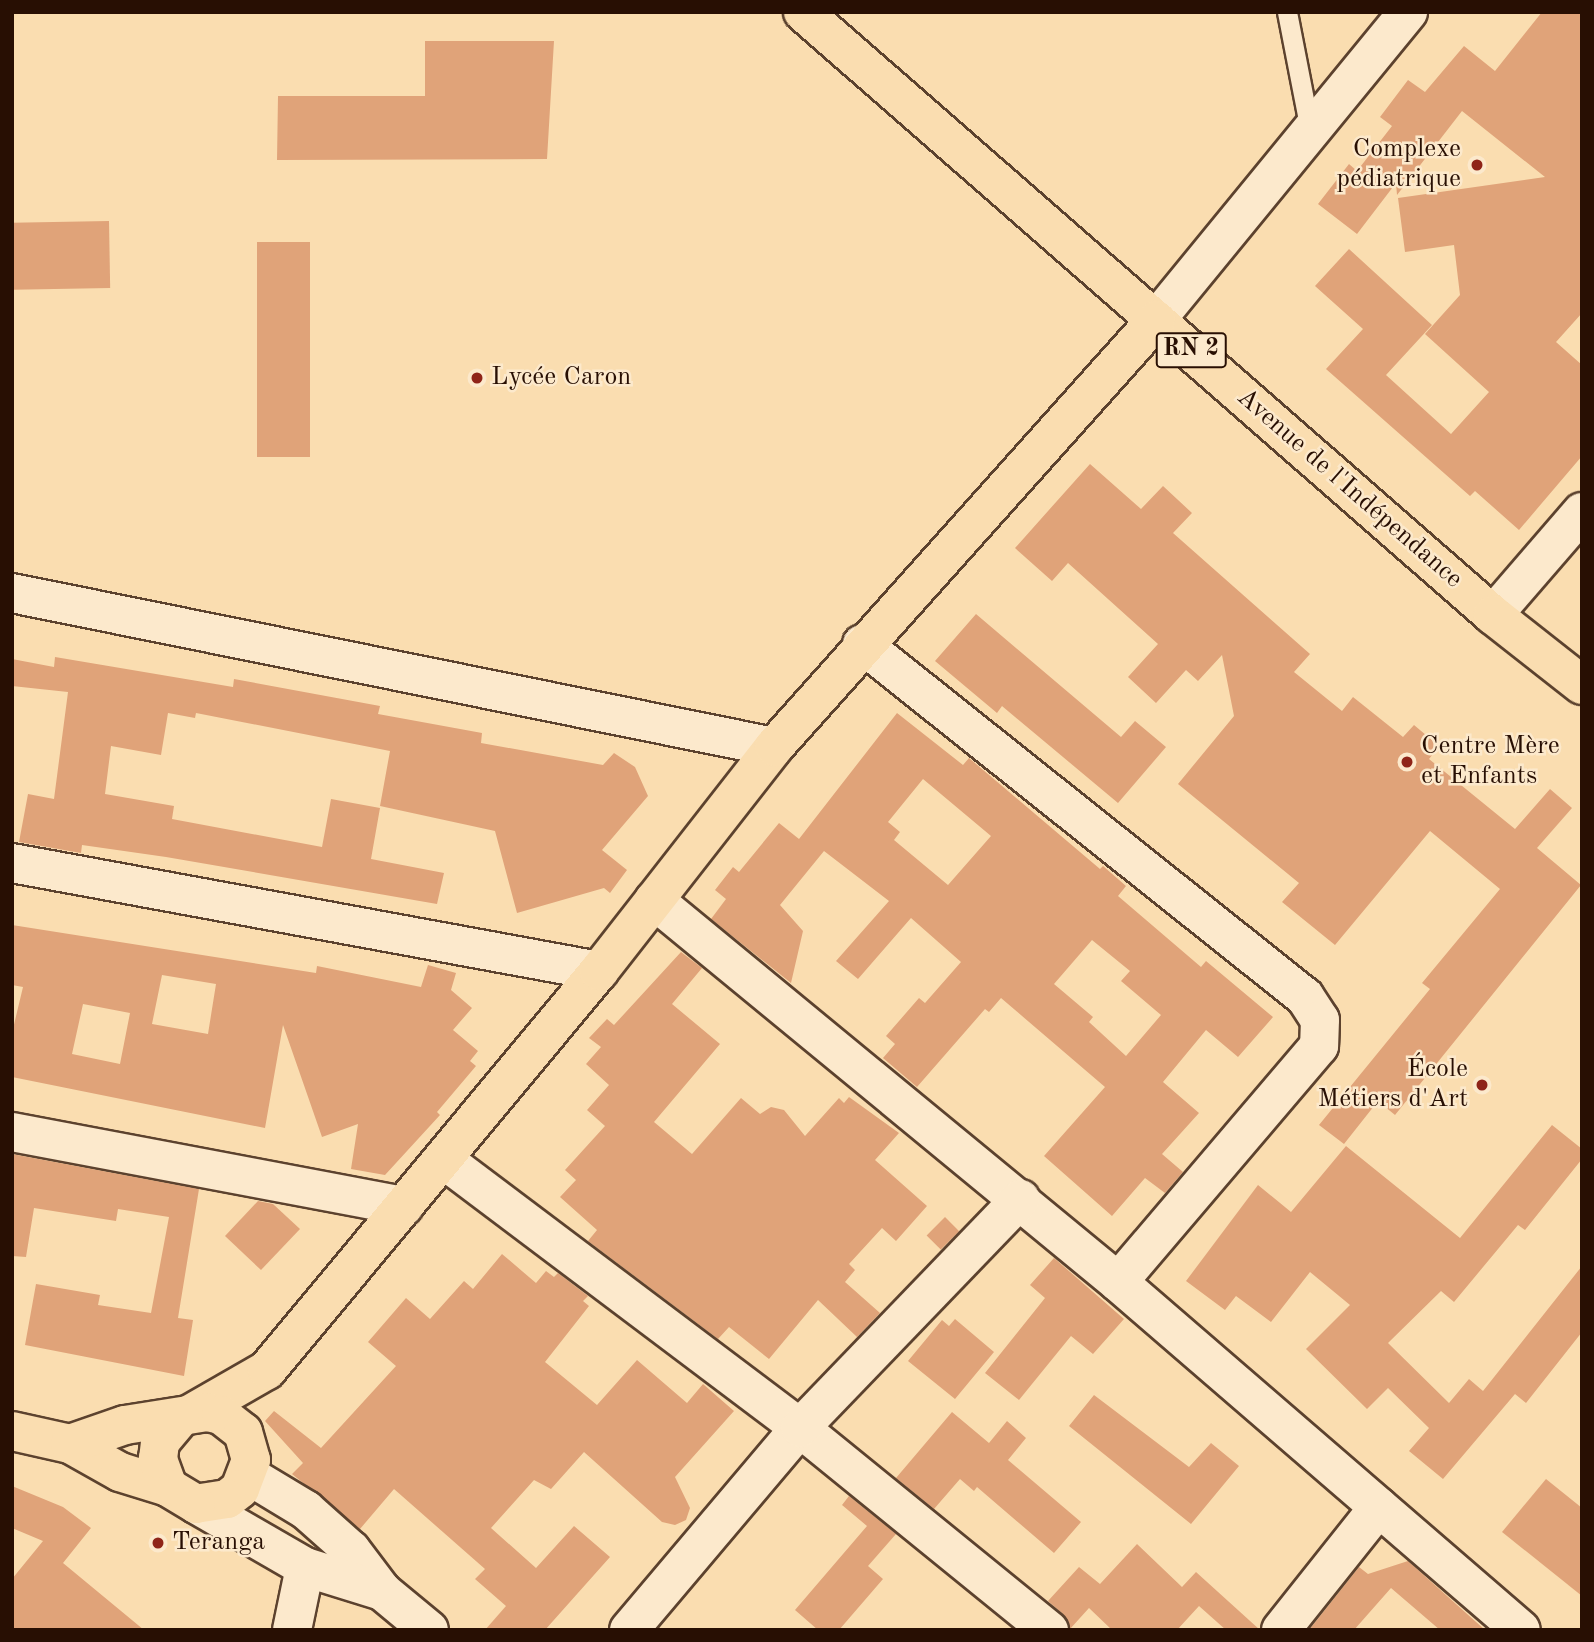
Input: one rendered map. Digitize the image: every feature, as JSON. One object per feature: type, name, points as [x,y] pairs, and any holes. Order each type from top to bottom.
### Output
[{"type":"main road","name":"Avenue de l'Indépendance","points":[[803,12],[1493,615],[1582,685]]},
{"type":"main road","points":[[182,1496],[158,1458],[168,1429],[267,1370],[599,971],[774,747],[862,644],[1156,320]]},
{"type":"main road","points":[[12,1431],[70,1444],[120,1472],[182,1496],[227,1499],[249,1460],[267,1370]]},
{"type":"main road","points":[[70,1444],[125,1426],[207,1412],[234,1422],[249,1460]]},
{"type":"street","points":[[1156,320],[1408,12]]},
{"type":"street","points":[[1493,615],[1582,512]]},
{"type":"street","points":[[12,593],[774,747]]},
{"type":"street","points":[[862,644],[1306,996],[1320,1020],[1319,1046],[1118,1282]]},
{"type":"street","points":[[12,863],[599,971]]},
{"type":"street","points":[[654,900],[1020,1199],[1521,1630]]},
{"type":"street","points":[[12,1132],[404,1206]]},
{"type":"street","points":[[443,1159],[800,1428],[1049,1630]]},
{"type":"street","points":[[629,1630],[800,1428],[1020,1199]]},
{"type":"street","points":[[249,1460],[351,1550],[382,1591],[429,1630]]},
{"type":"street","points":[[182,1496],[305,1567],[382,1591]]},
{"type":"street","points":[[1281,1630],[1379,1507]]},
{"type":"street","points":[[292,1630],[305,1567]]},
{"type":"lane","points":[[1287,12],[1311,131]]},
{"type":"building","name":"Complexe pédiatrique","points":[[1542,12],[1582,12],[1582,313],[1556,342],[1582,365],[1582,456],[1519,530],[1475,491],[1470,496],[1326,369],[1363,329],[1315,286],[1349,249],[1432,325],[1386,375],[1451,434],[1489,392],[1425,334],[1460,295],[1454,245],[1405,252],[1398,198],[1545,177],[1462,111],[1397,195],[1396,183],[1357,234],[1318,204],[1349,164],[1357,171],[1392,126],[1380,117],[1408,80],[1425,92],[1464,46],[1495,71]]},
{"type":"building","points":[[425,41],[554,41],[547,159],[277,160],[278,96],[425,96]]},
{"type":"building","points":[[109,221],[110,288],[13,290],[12,223]]},
{"type":"building","points":[[257,242],[310,242],[310,457],[257,457]]},
{"type":"building","points":[[1090,464],[1141,509],[1163,486],[1192,513],[1173,533],[1310,654],[1294,672],[1342,711],[1353,697],[1403,737],[1414,725],[1439,746],[1429,759],[1515,829],[1550,789],[1572,808],[1537,848],[1581,885],[1395,1115],[1378,1101],[1344,1144],[1319,1125],[1430,989],[1422,983],[1500,889],[1430,831],[1335,945],[1282,902],[1299,883],[1178,784],[1234,716],[1222,655],[1198,681],[1186,670],[1156,703],[1128,677],[1158,644],[1068,563],[1052,581],[1015,548]]},
{"type":"building","points":[[976,614],[1121,737],[1135,721],[1166,747],[1118,803],[1002,706],[997,713],[935,661]]},
{"type":"building","points":[[55,657],[233,687],[234,679],[380,706],[378,714],[482,733],[481,743],[603,765],[614,753],[635,767],[648,796],[602,850],[627,870],[610,893],[604,888],[517,913],[495,831],[380,806],[390,751],[196,713],[195,718],[168,713],[161,755],[111,746],[105,794],[174,806],[172,819],[322,847],[331,799],[380,808],[371,859],[444,873],[437,904],[166,857],[82,845],[81,853],[19,842],[28,794],[54,799],[68,692],[12,686],[12,659],[54,667]]},
{"type":"building","points":[[897,713],[963,765],[969,758],[1100,869],[1103,866],[1126,886],[1118,896],[1201,967],[1206,961],[1273,1017],[1238,1057],[1206,1030],[1163,1082],[1199,1113],[1162,1154],[1183,1172],[1165,1193],[1145,1178],[1112,1216],[1044,1156],[1105,1087],[1001,998],[989,1012],[985,1009],[917,1087],[883,1058],[895,1044],[886,1036],[919,998],[925,1003],[961,962],[911,918],[858,979],[836,961],[889,901],[824,851],[780,905],[803,931],[791,983],[711,919],[726,899],[715,890],[733,867],[739,872],[779,823],[799,839]],"holes":[[[923,779],[991,836],[948,885],[894,840],[900,832],[888,822]],[[1092,940],[1130,971],[1121,981],[1161,1015],[1126,1056],[1089,1022],[1093,1017],[1054,984]]]},
{"type":"building","points":[[12,925],[316,973],[317,966],[421,987],[428,965],[456,973],[451,990],[472,1008],[453,1030],[478,1051],[470,1061],[476,1066],[437,1112],[440,1115],[385,1175],[351,1169],[358,1124],[322,1137],[283,1025],[265,1128],[12,1077],[12,1033],[23,987],[12,985]],"holes":[[[162,975],[216,984],[208,1034],[152,1024]],[[83,1004],[130,1013],[120,1064],[72,1054]]]},
{"type":"building","points":[[681,952],[702,968],[672,1004],[720,1044],[654,1122],[692,1154],[741,1098],[760,1114],[771,1107],[784,1110],[805,1136],[839,1098],[844,1103],[849,1097],[899,1133],[875,1160],[927,1206],[896,1241],[882,1228],[849,1264],[855,1270],[845,1282],[880,1313],[857,1337],[818,1300],[769,1359],[729,1327],[718,1339],[588,1241],[597,1230],[560,1197],[576,1180],[565,1170],[605,1126],[587,1110],[609,1085],[586,1064],[601,1047],[589,1038],[607,1019],[614,1025]]},
{"type":"building","points":[[1552,1125],[1582,1149],[1582,1159],[1525,1230],[1518,1225],[1454,1302],[1441,1291],[1388,1343],[1449,1403],[1469,1379],[1483,1391],[1582,1266],[1582,1332],[1526,1403],[1515,1394],[1443,1479],[1409,1451],[1429,1428],[1388,1388],[1367,1409],[1306,1349],[1350,1305],[1310,1272],[1271,1322],[1236,1296],[1225,1310],[1186,1281],[1258,1185],[1291,1212],[1346,1146],[1460,1238]]},
{"type":"building","points":[[12,1154],[199,1189],[178,1318],[193,1320],[184,1376],[25,1345],[36,1284],[100,1295],[98,1305],[151,1313],[169,1217],[118,1209],[116,1221],[34,1208],[26,1257],[12,1256]]},
{"type":"building","points":[[258,1201],[273,1204],[300,1229],[261,1270],[225,1236]]},
{"type":"building","points":[[945,1217],[959,1231],[941,1250],[927,1235]]},
{"type":"building","points":[[502,1254],[536,1283],[546,1271],[554,1277],[558,1273],[588,1296],[583,1301],[589,1306],[545,1362],[597,1405],[637,1360],[687,1403],[703,1384],[734,1411],[675,1477],[690,1508],[686,1520],[675,1525],[662,1522],[584,1452],[551,1489],[534,1480],[491,1528],[536,1568],[574,1526],[610,1557],[545,1630],[485,1630],[506,1606],[475,1579],[485,1569],[394,1489],[360,1529],[292,1474],[303,1463],[265,1421],[274,1411],[321,1448],[396,1366],[368,1342],[406,1298],[430,1319],[464,1281],[473,1289]]},
{"type":"building","points":[[1054,1258],[1124,1319],[1093,1354],[1071,1336],[1019,1400],[985,1373],[1045,1298],[1030,1285]]},
{"type":"building","points":[[955,1319],[994,1352],[955,1399],[908,1361],[942,1320],[949,1326]]},
{"type":"building","points":[[1094,1395],[1189,1467],[1211,1443],[1239,1466],[1191,1524],[1069,1426]]},
{"type":"building","points":[[952,1412],[989,1443],[1007,1421],[1026,1438],[1008,1460],[1081,1522],[1054,1553],[977,1487],[974,1491],[960,1479],[934,1509],[896,1478]]},
{"type":"building","points":[[1546,1479],[1582,1508],[1582,1596],[1502,1532]]},
{"type":"building","points":[[12,1486],[63,1507],[91,1528],[63,1563],[144,1630],[12,1630],[12,1579],[43,1541],[12,1528]]},
{"type":"building","points":[[849,1496],[896,1534],[868,1566],[883,1579],[839,1630],[818,1630],[795,1610],[867,1526],[842,1505]]},
{"type":"building","points":[[1137,1544],[1182,1587],[1196,1572],[1260,1630],[1226,1630],[1199,1606],[1177,1630],[1112,1630],[1089,1608],[1070,1629],[1063,1614],[1048,1601],[1079,1567],[1100,1584]]},
{"type":"building","points":[[1408,1561],[1485,1630],[1440,1630],[1391,1588],[1354,1630],[1309,1630],[1359,1567],[1368,1574]]},
{"type":"place","name":"Complexe pédiatrique","points":[[1477,165]]},
{"type":"place","name":"Lycée Caron","points":[[477,378]]},
{"type":"place","name":"Centre Mère et Enfants","points":[[1407,762]]},
{"type":"place","name":"École Métiers d'Art","points":[[1482,1085]]},
{"type":"place","name":"Teranga","points":[[158,1543]]}]
